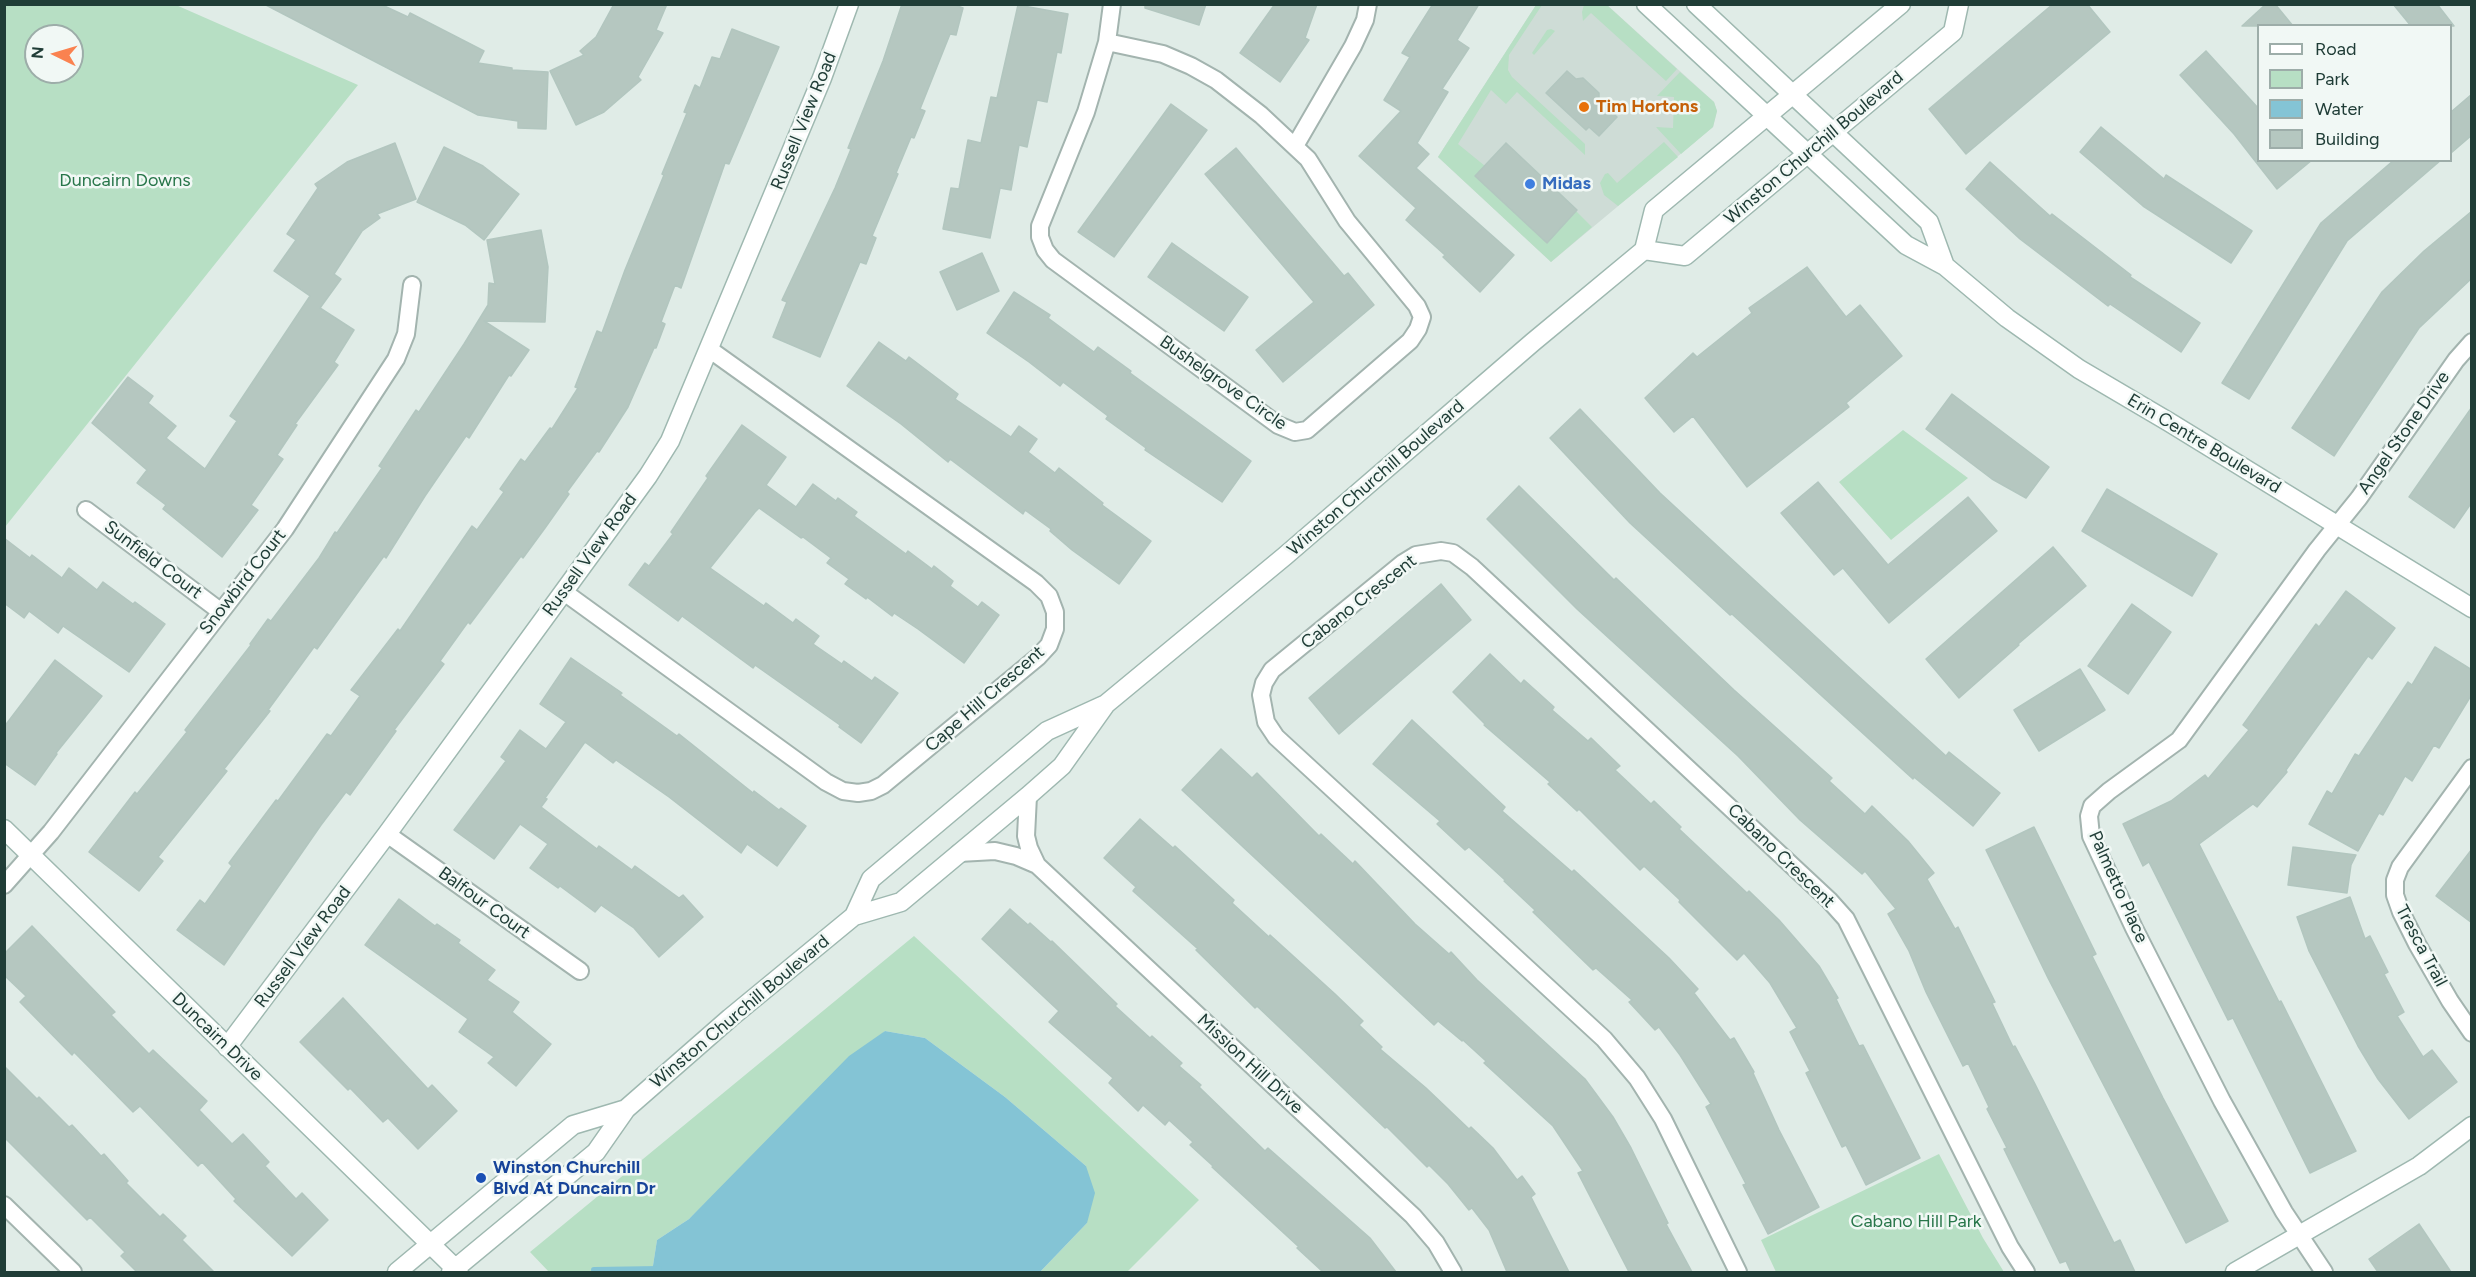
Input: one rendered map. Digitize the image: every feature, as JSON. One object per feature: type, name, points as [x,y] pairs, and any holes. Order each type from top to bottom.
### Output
[{"type":"street","name":"Russell View Road","points":[[227,1047],[564,592],[648,476],[670,441],[822,78],[849,4]]},
{"type":"street","name":"Bushelgrove Circle","points":[[1107,42],[1163,54],[1191,66],[1216,80],[1262,115],[1308,159],[1347,221],[1412,297],[1422,317],[1410,341],[1307,430],[1295,432],[1269,418],[1053,260],[1045,250],[1040,237],[1040,226],[1086,112],[1107,42],[1112,4]]},
{"type":"street","points":[[1295,146],[1353,46],[1365,20],[1368,4]]},
{"type":"street","name":"Erin Centre Boulevard","points":[[1646,4],[1906,245],[1946,266],[2007,318],[2079,369],[2472,608]]},
{"type":"street","name":"Erin Centre Boulevard","points":[[1696,4],[1929,222],[1946,266]]},
{"type":"street","points":[[1644,250],[1654,210],[1901,4]]},
{"type":"street","name":"Winston Churchill Boulevard","points":[[854,916],[872,879],[1047,731],[1106,704],[1285,556],[1533,342],[1644,250],[1685,256],[1953,32],[1959,4]]},
{"type":"street","name":"Snowbird Court","points":[[4,885],[51,832],[285,529],[396,358],[406,334],[412,285]]},
{"type":"street","name":"Angel Stone Drive","points":[[2337,524],[2359,498],[2456,360],[2472,342]]},
{"type":"street","name":"Cape Hill Crescent","points":[[564,592],[826,782],[843,791],[858,793],[872,791],[883,786],[1038,657],[1048,645],[1055,629],[1055,612],[1049,596],[1036,584],[709,349]]},
{"type":"street","name":"Sunfield Court","points":[[86,510],[220,611]]},
{"type":"street","name":"Palmetto Place","points":[[2324,1272],[2299,1236],[2222,1101],[2139,938],[2091,836],[2089,816],[2092,806],[2109,791],[2179,740],[2337,524]]},
{"type":"street","name":"Cabano Crescent","points":[[1738,1272],[1663,1119],[1637,1078],[1611,1047],[1276,737],[1266,722],[1261,695],[1264,683],[1272,670],[1403,563],[1416,555],[1434,551],[1453,553],[1472,567],[1829,900],[1846,919],[2010,1247],[2026,1272]]},
{"type":"street","name":"Winston Churchill Boulevard","points":[[455,1271],[596,1152],[626,1109],[730,1018],[854,916],[901,902],[1028,796],[1062,766],[1106,704]]},
{"type":"street","name":"Tresca Trail","points":[[2472,768],[2411,850],[2395,880],[2395,895],[2400,912],[2450,1001],[2472,1033]]},
{"type":"street","name":"Mission Hill Drive","points":[[1028,796],[1026,836],[1037,865],[1413,1216],[1436,1243],[1453,1272]]},
{"type":"street","name":"Duncairn Drive","points":[[4,829],[455,1271]]},
{"type":"street","name":"Balfour Court","points":[[387,834],[580,971]]},
{"type":"street","name":"Mission Hill Drive","points":[[959,853],[995,851],[1037,865]]},
{"type":"street","name":"Winston Churchill Boulevard","points":[[397,1272],[573,1125],[626,1109]]},
{"type":"street","points":[[2235,1272],[2420,1166],[2472,1126]]},
{"type":"street","points":[[4,1205],[73,1272]]},
{"type":"shaded area","points":[[1536,5],[1607,5],[1714,102],[1717,111],[1713,127],[1551,262],[1438,157]]},
{"type":"green space","name":"Duncairn Downs","points":[[4,5],[176,5],[358,85],[5,527]]},
{"type":"green space","points":[[1536,5],[1542,5],[1509,55],[1508,70],[1512,77],[1585,144],[1585,155],[1517,92],[1506,104],[1491,90],[1458,144],[1485,166],[1547,242],[1576,211],[1592,227],[1551,262],[1438,157]]},
{"type":"green space","points":[[1584,5],[1607,5],[1677,69],[1666,81],[1591,13],[1583,21]]},
{"type":"green space","points":[[1547,30],[1555,31],[1534,55],[1532,53]]},
{"type":"green space","points":[[1680,72],[1714,102],[1717,111],[1713,127],[1681,154],[1656,127],[1673,128],[1674,97],[1657,96]]},
{"type":"green space","points":[[1664,142],[1678,157],[1618,206],[1604,195],[1600,183],[1605,174],[1608,173],[1617,183]]},
{"type":"green space","points":[[1903,430],[1968,478],[1891,540],[1839,482]]},
{"type":"green space","points":[[914,936],[1199,1200],[1127,1272],[1040,1272],[1087,1223],[1086,1166],[1005,1097],[925,1038],[885,1031],[689,1219],[657,1240],[652,1272],[549,1272],[530,1252]]},
{"type":"green space","name":"Cabano Hill Park","points":[[1939,1154],[1983,1238],[2004,1272],[1776,1272],[1761,1240]]},
{"type":"water","points":[[885,1031],[925,1038],[1005,1097],[1086,1166],[1095,1193],[1087,1223],[1040,1272],[652,1272],[657,1240],[689,1219],[849,1056]]},
{"type":"building","points":[[264,4],[380,4],[408,17],[410,13],[484,51],[478,63],[512,68],[512,70],[548,72],[546,129],[518,128],[518,121],[478,115]]},
{"type":"building","points":[[614,4],[667,4],[656,30],[663,33],[638,77],[641,80],[604,112],[576,125],[550,71],[584,55],[580,51],[596,37]]},
{"type":"building","points":[[902,4],[952,4],[963,8],[956,35],[950,34],[920,109],[925,111],[896,173],[898,174],[872,236],[876,238],[866,264],[860,262],[820,357],[773,337],[787,302],[782,300],[851,149],[848,148],[883,61]]},
{"type":"building","points":[[1145,4],[1206,4],[1199,25],[1145,8]]},
{"type":"building","points":[[1275,4],[1317,4],[1305,38],[1309,40],[1280,82],[1240,53]]},
{"type":"building","points":[[1433,4],[1479,4],[1457,40],[1469,48],[1442,89],[1448,92],[1417,143],[1429,154],[1416,168],[1514,255],[1480,292],[1443,257],[1445,255],[1406,220],[1416,208],[1359,156],[1401,111],[1384,100],[1410,57],[1402,53]]},
{"type":"building","points":[[2053,4],[2087,4],[2110,32],[1966,154],[1929,109]]},
{"type":"building","points":[[2266,4],[2275,4],[2291,24],[2257,24],[2257,26],[2242,26]]},
{"type":"building","points":[[2393,4],[2437,4],[2454,26],[2452,24],[2409,24]]},
{"type":"building","points":[[1018,5],[1068,14],[1061,53],[1057,52],[1047,102],[1037,100],[1027,147],[1019,145],[1011,190],[1000,188],[990,238],[943,229],[951,188],[959,189],[968,140],[981,143],[991,97],[997,98]]},
{"type":"building","points":[[732,29],[779,47],[729,164],[725,163],[681,288],[675,285],[661,322],[665,324],[656,348],[654,348],[628,407],[599,452],[597,451],[567,492],[569,494],[545,528],[470,624],[468,622],[440,661],[444,664],[394,730],[396,731],[350,795],[346,792],[321,825],[224,965],[177,930],[200,900],[205,904],[232,866],[229,863],[276,800],[278,801],[327,734],[331,736],[360,696],[351,690],[398,629],[400,631],[472,526],[477,530],[504,492],[500,489],[521,459],[525,462],[550,428],[552,429],[578,388],[575,387],[597,331],[602,333],[664,175],[662,174],[687,113],[684,112],[695,85],[700,88],[712,57],[720,59]]},
{"type":"building","points":[[2206,51],[2257,107],[2257,162],[2310,162],[2277,189],[2234,134],[2180,75]]},
{"type":"building","name":"Tim Hortons","points":[[1567,71],[1576,79],[1583,78],[1599,93],[1599,100],[1617,117],[1599,136],[1589,127],[1586,130],[1546,93]]},
{"type":"building","points":[[2472,94],[2472,135],[2452,152],[2452,111]]},
{"type":"building","points":[[1171,104],[1207,130],[1114,257],[1078,232]]},
{"type":"building","points":[[2101,127],[2164,179],[2166,175],[2252,231],[2231,263],[2143,206],[2080,152]]},
{"type":"building","points":[[395,143],[416,199],[377,214],[380,218],[362,231],[334,274],[341,279],[320,308],[354,330],[334,362],[338,365],[295,424],[297,425],[277,455],[283,459],[251,505],[258,510],[222,557],[163,509],[166,505],[137,483],[147,470],[92,423],[128,377],[153,396],[148,403],[176,426],[166,438],[205,469],[237,421],[230,416],[310,296],[274,271],[296,240],[287,234],[318,188],[315,184],[347,162]]},
{"type":"building","points":[[1506,143],[1577,210],[1547,243],[1475,176]]},
{"type":"building","points":[[444,147],[483,166],[519,194],[484,240],[465,225],[417,202]]},
{"type":"building","points":[[1236,148],[1344,276],[1348,273],[1374,305],[1283,382],[1256,350],[1314,302],[1205,174]]},
{"type":"building","points":[[1990,162],[2050,216],[2052,214],[2131,275],[2130,277],[2200,323],[2181,352],[2110,304],[2108,306],[2020,239],[1966,189]]},
{"type":"building","points":[[2392,162],[2439,162],[2347,241],[2249,399],[2222,383],[2321,223]]},
{"type":"building","points":[[2472,211],[2472,278],[2419,328],[2334,456],[2292,428],[2382,292],[2424,251]]},
{"type":"building","points":[[541,230],[548,267],[545,322],[484,321],[529,350],[511,376],[509,375],[469,438],[466,436],[386,558],[384,556],[317,649],[314,647],[268,710],[270,711],[224,769],[227,771],[158,857],[163,861],[139,891],[89,852],[135,792],[137,794],[187,732],[185,730],[251,645],[268,619],[271,621],[319,558],[335,532],[337,533],[382,468],[379,466],[416,410],[419,412],[464,344],[488,305],[489,283],[495,284],[487,240]]},
{"type":"building","points":[[1172,243],[1248,297],[1224,331],[1148,277]]},
{"type":"building","points":[[982,253],[999,291],[957,310],[940,272]]},
{"type":"building","points":[[1807,267],[1846,317],[1860,305],[1902,356],[1846,403],[1849,407],[1747,487],[1693,416],[1674,432],[1645,398],[1693,353],[1697,357],[1752,313],[1749,308]]},
{"type":"building","points":[[1014,292],[1050,315],[1048,318],[1094,352],[1098,347],[1251,461],[1222,502],[1145,450],[1146,448],[1106,419],[1108,416],[1063,382],[1060,386],[987,333]]},
{"type":"building","points":[[879,342],[906,361],[909,357],[958,394],[955,399],[1011,437],[1019,426],[1037,439],[1028,452],[1055,473],[1059,468],[1103,503],[1102,505],[1151,541],[1119,584],[1072,550],[1050,531],[1051,529],[1025,510],[1023,514],[950,459],[948,462],[901,424],[847,386]]},
{"type":"building","points":[[1952,394],[2049,467],[2026,498],[1992,479],[1926,429]]},
{"type":"building","points":[[2472,407],[2472,502],[2454,528],[2409,497]]},
{"type":"building","points":[[1580,409],[1660,493],[1843,662],[1946,756],[1949,752],[2000,793],[1973,826],[1914,777],[1913,779],[1630,523],[1550,438]]},
{"type":"building","points":[[742,425],[786,457],[766,485],[796,507],[813,484],[836,501],[838,498],[857,512],[854,516],[906,554],[908,551],[932,569],[934,566],[953,581],[950,586],[978,607],[982,602],[999,615],[964,663],[894,613],[892,616],[845,584],[849,579],[827,563],[831,558],[759,508],[710,568],[764,606],[766,603],[793,623],[796,619],[819,636],[813,644],[842,664],[844,661],[872,681],[875,677],[898,693],[861,743],[839,727],[840,725],[755,665],[753,668],[682,616],[678,621],[629,585],[645,563],[649,566],[673,534],[671,532],[708,478],[706,476]]},
{"type":"building","points":[[1818,482],[1888,565],[1968,497],[1997,531],[1889,623],[1843,568],[1834,575],[1781,513]]},
{"type":"building","points":[[1519,486],[1614,580],[1616,578],[1734,690],[1832,778],[1829,781],[1865,814],[1872,806],[1908,841],[1934,873],[1927,879],[1955,929],[1958,927],[1995,1002],[1992,1003],[2013,1047],[2015,1046],[2035,1084],[2114,1243],[2120,1240],[2135,1272],[2071,1272],[2066,1261],[2060,1263],[2004,1149],[2007,1148],[1987,1109],[1989,1107],[1968,1063],[1963,1066],[1926,992],[1909,951],[1888,914],[1896,909],[1865,871],[1862,874],[1800,820],[1738,756],[1577,609],[1487,519]]},
{"type":"building","points":[[2107,489],[2217,554],[2192,596],[2082,531]]},
{"type":"building","points":[[4,538],[30,558],[32,555],[62,578],[69,568],[97,590],[103,582],[165,624],[129,672],[63,626],[58,633],[29,611],[24,618],[4,603]]},
{"type":"building","points":[[2053,547],[2086,586],[1959,698],[1926,659]]},
{"type":"building","points":[[1441,584],[1471,620],[1339,734],[1309,698]]},
{"type":"building","points":[[2346,591],[2395,628],[2372,659],[2368,656],[2286,770],[2287,772],[2257,807],[2253,804],[2199,844],[2356,1151],[2310,1173],[2233,1018],[2228,1020],[2149,862],[2143,866],[2123,824],[2171,801],[2205,775],[2208,779],[2249,730],[2243,725],[2316,624],[2319,627]]},
{"type":"building","points":[[2132,604],[2171,632],[2128,694],[2088,666]]},
{"type":"building","points":[[2435,647],[2472,670],[2472,694],[2439,748],[2434,745],[2412,781],[2405,776],[2383,815],[2379,813],[2358,851],[2309,824],[2327,791],[2332,794],[2355,754],[2359,756],[2408,682],[2412,685]]},
{"type":"building","points":[[1490,654],[1521,684],[1524,680],[1554,707],[1552,710],[1588,741],[1591,738],[1620,766],[1615,770],[1651,804],[1654,801],[1681,827],[1679,829],[1747,893],[1749,891],[1779,920],[1819,966],[1838,998],[1836,999],[1859,1046],[1863,1045],[1920,1158],[1866,1185],[1846,1145],[1842,1147],[1806,1073],[1810,1071],[1790,1032],[1797,1028],[1770,983],[1744,953],[1737,960],[1644,866],[1640,870],[1579,809],[1577,811],[1548,784],[1550,782],[1484,725],[1453,692]]},
{"type":"building","points":[[571,658],[622,693],[620,695],[677,736],[679,734],[753,793],[754,791],[779,810],[781,808],[806,826],[777,866],[747,844],[741,853],[669,797],[616,760],[613,763],[585,742],[541,807],[597,849],[599,846],[632,870],[635,866],[679,898],[683,895],[703,917],[659,957],[634,928],[601,905],[595,912],[560,886],[558,888],[530,868],[548,844],[520,824],[494,859],[454,830],[506,761],[501,757],[520,730],[546,749],[566,722],[540,704]]},
{"type":"building","points":[[55,660],[102,696],[56,753],[35,785],[4,763],[4,727]]},
{"type":"building","points":[[2080,669],[2105,710],[2039,751],[2014,710]]},
{"type":"building","points":[[1412,720],[1505,807],[1502,811],[1572,872],[1574,870],[1669,958],[1698,989],[1694,993],[1730,1040],[1734,1038],[1754,1072],[1779,1130],[1819,1207],[1768,1234],[1743,1185],[1746,1184],[1706,1107],[1711,1104],[1659,1027],[1655,1030],[1629,1002],[1632,1000],[1596,968],[1593,970],[1533,912],[1535,910],[1505,880],[1469,847],[1465,850],[1437,824],[1440,821],[1373,764]]},
{"type":"building","points":[[1221,749],[1252,778],[1257,773],[1319,836],[1321,834],[1353,864],[1355,861],[1415,924],[1449,954],[1451,952],[1477,980],[1585,1079],[1613,1117],[1631,1148],[1668,1223],[1666,1224],[1692,1272],[1629,1272],[1578,1173],[1583,1171],[1553,1126],[1484,1063],[1486,1061],[1463,1040],[1438,1021],[1434,1025],[1182,790]]},
{"type":"building","points":[[1140,819],[1173,848],[1175,846],[1234,900],[1232,903],[1335,994],[1363,1021],[1359,1025],[1382,1047],[1380,1049],[1493,1148],[1517,1180],[1522,1176],[1535,1194],[1531,1197],[1569,1272],[1507,1272],[1489,1230],[1472,1208],[1469,1210],[1429,1165],[1427,1167],[1257,1006],[1255,1008],[1196,950],[1198,949],[1133,891],[1136,887],[1104,858]]},
{"type":"building","points":[[2034,827],[2096,954],[2092,956],[2228,1221],[2186,1243],[2048,978],[1986,850]]},
{"type":"building","points":[[2293,847],[2356,855],[2351,865],[2347,893],[2288,885]]},
{"type":"building","points":[[2472,849],[2472,923],[2436,896]]},
{"type":"building","points":[[2350,897],[2365,939],[2370,936],[2388,972],[2384,974],[2404,1012],[2397,1016],[2423,1057],[2432,1050],[2457,1082],[2409,1119],[2378,1079],[2358,1046],[2309,951],[2297,917]]},
{"type":"building","points":[[399,899],[435,926],[437,924],[460,940],[458,943],[495,970],[487,980],[519,1002],[512,1012],[551,1044],[516,1086],[488,1063],[494,1057],[459,1032],[468,1019],[365,945]]},
{"type":"building","points":[[1010,909],[1028,925],[1030,923],[1052,941],[1117,1004],[1115,1006],[1182,1063],[1179,1066],[1201,1085],[1199,1087],[1265,1151],[1268,1148],[1370,1238],[1396,1272],[1323,1272],[1212,1167],[1190,1145],[1193,1142],[1169,1120],[1165,1125],[1143,1105],[1138,1111],[1109,1083],[1113,1078],[1049,1022],[1059,1011],[982,939]]},
{"type":"building","points":[[32,926],[115,1012],[111,1015],[149,1054],[153,1050],[207,1101],[199,1110],[232,1144],[243,1134],[269,1162],[265,1166],[296,1199],[302,1193],[328,1220],[292,1256],[234,1201],[236,1199],[202,1162],[198,1166],[140,1106],[133,1112],[74,1052],[72,1055],[20,1002],[26,996],[4,975],[4,954]]},
{"type":"building","points":[[343,998],[428,1089],[432,1085],[457,1111],[418,1149],[388,1118],[383,1122],[300,1042]]},
{"type":"building","points":[[4,1066],[69,1127],[72,1125],[101,1156],[104,1154],[128,1181],[126,1183],[160,1217],[163,1214],[186,1236],[182,1240],[214,1272],[137,1272],[121,1256],[125,1252],[90,1217],[87,1220],[4,1137]]},
{"type":"building","points":[[2419,1224],[2451,1272],[2378,1272],[2369,1259]]},
{"type":"waterway","points":[[594,1270],[659,1269]]},
{"type":"place","name":"Tim Hortons","points":[[1584,107]]},
{"type":"place","name":"Midas","points":[[1530,184]]},
{"type":"place","name":"Winston Churchill Blvd At Duncairn Dr","points":[[481,1178]]}]
